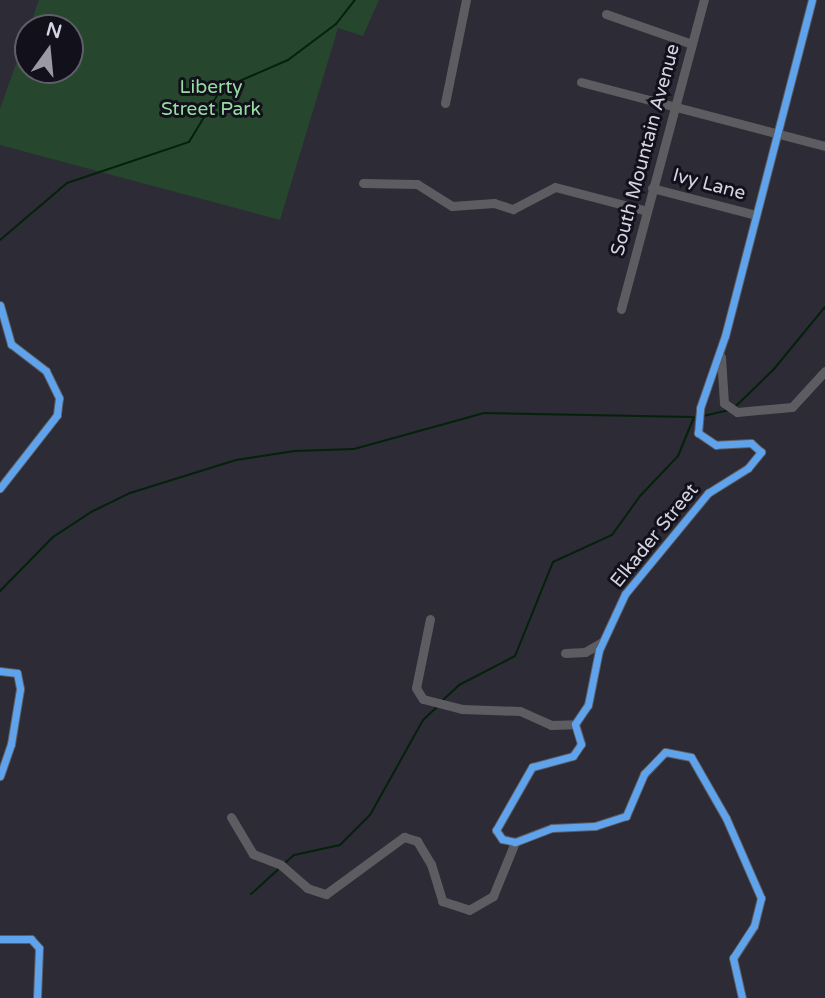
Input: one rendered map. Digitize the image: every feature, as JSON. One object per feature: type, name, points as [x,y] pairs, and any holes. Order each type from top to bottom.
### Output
[{"type":"street","points":[[445,103],[466,0]]},
{"type":"street","name":"South Mountain Avenue","points":[[621,309],[704,0]]},
{"type":"street","name":"Elkader Street","points":[[515,842],[502,839],[496,830],[500,819],[532,767],[573,756],[581,744],[575,724],[588,705],[603,641],[625,594],[708,492],[748,467],[761,452],[751,443],[716,444],[698,433],[699,408],[720,352],[812,0]]},
{"type":"street","points":[[606,14],[692,44]]},
{"type":"street","points":[[581,82],[825,146]]},
{"type":"street","points":[[363,183],[417,184],[452,206],[494,203],[513,209],[555,187],[647,211]]},
{"type":"street","name":"Ivy Lane","points":[[652,188],[756,215]]},
{"type":"street","points":[[0,305],[11,344],[46,371],[59,398],[57,415],[0,488]]},
{"type":"street","points":[[720,352],[731,408],[792,407],[825,371]]},
{"type":"street","points":[[430,620],[416,688],[424,699],[462,709],[520,711],[551,725],[575,724]]},
{"type":"street","points":[[565,653],[584,652],[603,641]]},
{"type":"street","points":[[0,671],[17,673],[20,689],[11,744],[0,776]]},
{"type":"street","points":[[231,817],[253,854],[281,865],[307,888],[326,894],[404,837],[417,841],[431,864],[442,901],[469,909],[493,896],[515,842],[552,828],[595,826],[625,816],[644,774],[665,752],[691,757],[726,818],[761,898],[754,926],[733,958],[742,998]]},
{"type":"street","points":[[0,939],[31,939],[39,948],[37,998]]},
{"type":"green space","name":"Liberty Street Park","points":[[39,0],[379,0],[363,36],[338,28],[280,220],[0,145],[0,109],[14,70],[14,84],[84,84],[84,14],[34,14]]},
{"type":"waterway","points":[[0,240],[67,183],[189,142],[221,89],[288,60],[336,24],[355,0]]},
{"type":"waterway","points":[[736,406],[774,369],[825,307]]},
{"type":"waterway","points":[[703,416],[728,410]]},
{"type":"waterway","points":[[0,591],[53,537],[91,512],[130,493],[236,460],[294,451],[354,449],[484,413],[692,417]]},
{"type":"waterway","points":[[443,700],[459,685],[515,656],[553,562],[612,535],[640,496],[678,456],[694,417]]},
{"type":"waterway","points":[[285,863],[294,855],[340,845],[370,815],[423,720],[437,707]]},
{"type":"waterway","points":[[251,894],[279,869]]},
{"type":"cycle path","points":[[742,998],[733,958],[754,926],[761,898],[726,818],[691,757],[665,752],[644,774],[626,816],[595,826],[552,828],[515,842],[502,839],[496,830],[532,767],[573,756],[581,744],[575,724],[588,705],[599,650],[625,594],[708,493],[748,468],[761,452],[751,443],[716,445],[698,433],[700,408],[725,336],[812,0]]},
{"type":"cycle path","points":[[0,305],[11,344],[46,371],[59,398],[57,415],[0,488]]},
{"type":"cycle path","points":[[0,671],[17,673],[20,689],[11,744],[0,776]]},
{"type":"cycle path","points":[[0,939],[31,939],[39,948],[37,998]]}]
